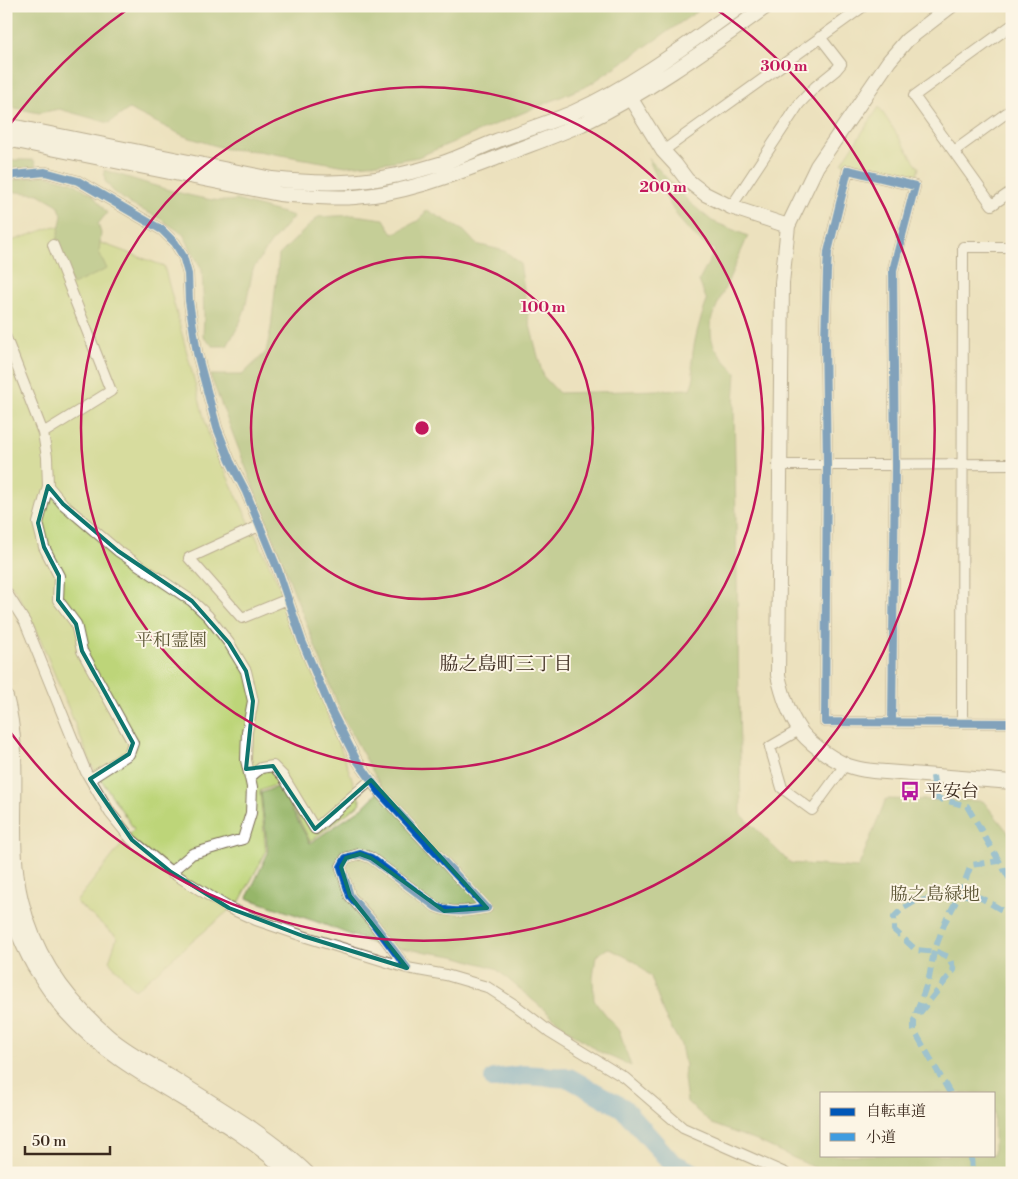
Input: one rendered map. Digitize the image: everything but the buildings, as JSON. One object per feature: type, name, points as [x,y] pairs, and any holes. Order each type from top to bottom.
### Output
[{"type":"street","points":[[6,125],[272,179],[310,183],[349,183],[388,178],[441,164],[574,112],[678,52],[741,6]]},
{"type":"street","points":[[6,139],[280,194],[317,197],[356,197],[421,185],[455,174],[580,124],[631,98],[689,62],[767,6]]},
{"type":"street","points":[[663,151],[864,6]]},
{"type":"street","points":[[951,6],[907,40],[889,61],[817,166],[788,226],[782,283],[778,676],[781,688],[799,730],[823,751],[845,765],[866,770],[1012,782]]},
{"type":"street","points":[[1012,25],[914,96],[992,205],[1012,191]]},
{"type":"street","points":[[731,208],[800,104],[814,87],[836,70],[840,64],[820,37]]},
{"type":"street","points":[[622,86],[663,151],[676,164],[687,180],[704,194],[731,208],[788,226]]},
{"type":"street","points":[[954,151],[1012,109]]},
{"type":"street","points":[[892,722],[895,466],[894,270],[915,186],[848,170],[828,252],[825,340],[827,464],[825,722],[1012,723]]},
{"type":"street","points":[[6,178],[14,175],[45,172],[78,181],[162,230],[175,243],[183,256],[188,274],[189,301],[198,352],[217,428],[278,570],[302,640],[331,710],[356,759],[381,794],[487,908],[468,912],[444,911],[370,858],[360,854],[346,858],[341,867],[350,896],[371,920],[407,968]]},
{"type":"street","points":[[42,433],[110,391],[53,245]]},
{"type":"street","points":[[962,722],[963,247],[1012,247]]},
{"type":"street","points":[[6,338],[42,433],[47,457],[48,486],[38,523],[44,547],[60,576],[58,600],[76,624],[82,651],[133,743],[129,754],[90,779]]},
{"type":"street","points":[[779,465],[1012,464]]},
{"type":"street","points":[[48,486],[63,504],[118,551],[192,601],[208,616],[229,643],[246,671],[253,701],[247,732],[246,760],[252,787],[251,813],[243,839],[192,854],[172,872]]},
{"type":"street","points":[[259,526],[189,558],[242,618],[288,598]]},
{"type":"street","points":[[6,592],[25,622],[62,716],[90,779],[110,813],[132,840],[172,872],[229,908],[256,920],[407,968],[446,975],[487,987],[516,1005],[550,1032],[625,1078],[683,1128],[785,1173]]},
{"type":"street","points":[[6,698],[12,734],[14,844],[21,900],[30,930],[59,985],[109,1037],[237,1119],[295,1170]]},
{"type":"street","points":[[799,730],[770,747],[782,788],[812,810],[845,765]]},
{"type":"street","points":[[250,777],[260,768],[273,766],[283,776],[315,829],[371,780]]},
{"type":"street","points":[[6,887],[16,929],[29,956],[45,984],[67,1013],[94,1039],[121,1059],[295,1170]]},
{"type":"highlighted area","points":[[48,486],[63,504],[118,551],[192,601],[229,643],[246,671],[253,701],[246,769],[273,766],[315,829],[371,780],[487,908],[444,911],[371,858],[360,854],[346,858],[341,867],[350,896],[407,968],[303,936],[229,908],[171,872],[132,840],[90,779],[129,754],[133,743],[82,651],[76,624],[58,600],[59,576],[44,547],[38,523]]},
{"type":"green space","points":[[6,6],[705,6],[589,85],[418,157],[346,166],[257,151],[226,149],[184,136],[129,109],[109,123],[59,109],[39,113],[6,106]]},
{"type":"green space","points":[[879,107],[919,168],[915,180],[842,163]]},
{"type":"green space","name":"脇之島緑地","points":[[648,158],[689,202],[712,221],[748,236],[712,317],[711,327],[711,336],[715,348],[736,373],[734,403],[741,814],[790,863],[858,868],[886,799],[983,801],[1012,837],[1012,1173],[826,1173],[762,1143],[712,1124],[687,1102],[684,1078],[685,1066],[681,1045],[664,1015],[651,977],[634,961],[608,948],[596,956],[593,978],[594,1000],[619,1031],[631,1066],[600,1052],[569,1031],[495,968],[454,956],[374,944],[247,898],[268,853],[261,793],[279,786],[310,843],[362,808],[382,788],[343,718],[210,375],[242,375],[266,352],[271,328],[279,255],[318,217],[354,215],[384,219],[393,234],[419,220],[427,210],[464,231],[476,244],[505,251],[520,263],[529,321],[543,376],[559,393],[690,389],[694,377],[692,362],[694,347],[699,323],[707,301],[699,281],[715,250],[691,233],[666,198]]},
{"type":"green space","points":[[6,160],[34,160],[37,169],[6,174]]},
{"type":"green space","points":[[104,170],[191,196],[225,201],[236,200],[294,216],[271,243],[253,269],[245,309],[239,325],[227,346],[213,346],[203,337],[202,270],[183,234],[159,218],[130,204],[113,191],[105,181]]},
{"type":"green space","points":[[45,175],[72,182],[93,195],[107,213],[98,224],[101,233],[99,252],[107,269],[72,285],[56,247],[62,215],[58,205],[39,194],[6,191],[6,181]]},
{"type":"green space","name":"平和霊園","points":[[55,226],[164,266],[210,440],[282,591],[361,803],[310,841],[280,783],[260,791],[266,852],[240,901],[135,990],[109,961],[117,937],[76,902],[134,829],[92,766],[37,631],[16,591],[6,579],[6,243]]},
{"type":"waterway","points":[[494,1079],[524,1075],[569,1078],[623,1108],[672,1163],[693,1173]]},
{"type":"marked path","points":[[933,776],[936,798],[967,806],[1012,883]]},
{"type":"marked path","points":[[916,1014],[929,978],[934,952],[945,922],[960,894],[971,865],[999,861]]},
{"type":"marked path","points":[[949,1092],[914,1030],[914,1020],[954,970],[949,957],[937,952],[916,950],[894,930],[894,917],[902,909],[914,902],[960,894],[981,898],[1012,916]]},
{"type":"marked path","points":[[971,1156],[972,1173]]},
{"type":"cycle path","points":[[892,722],[895,466],[893,270],[915,186],[848,170],[828,252],[827,271],[825,340],[827,464],[825,722],[1012,723]]},
{"type":"cycle path","points":[[6,178],[14,175],[45,172],[78,181],[162,230],[175,243],[183,256],[188,274],[189,301],[197,353],[217,428],[278,570],[302,641],[331,710],[356,759],[381,794],[487,908],[448,911],[436,907],[371,858],[360,854],[346,858],[341,867],[350,896],[371,920],[407,968]]},
{"type":"place","name":"平安台","points":[[910,791]]},
{"type":"district","name":"脇之島町三丁目","points":[[506,663]]}]
